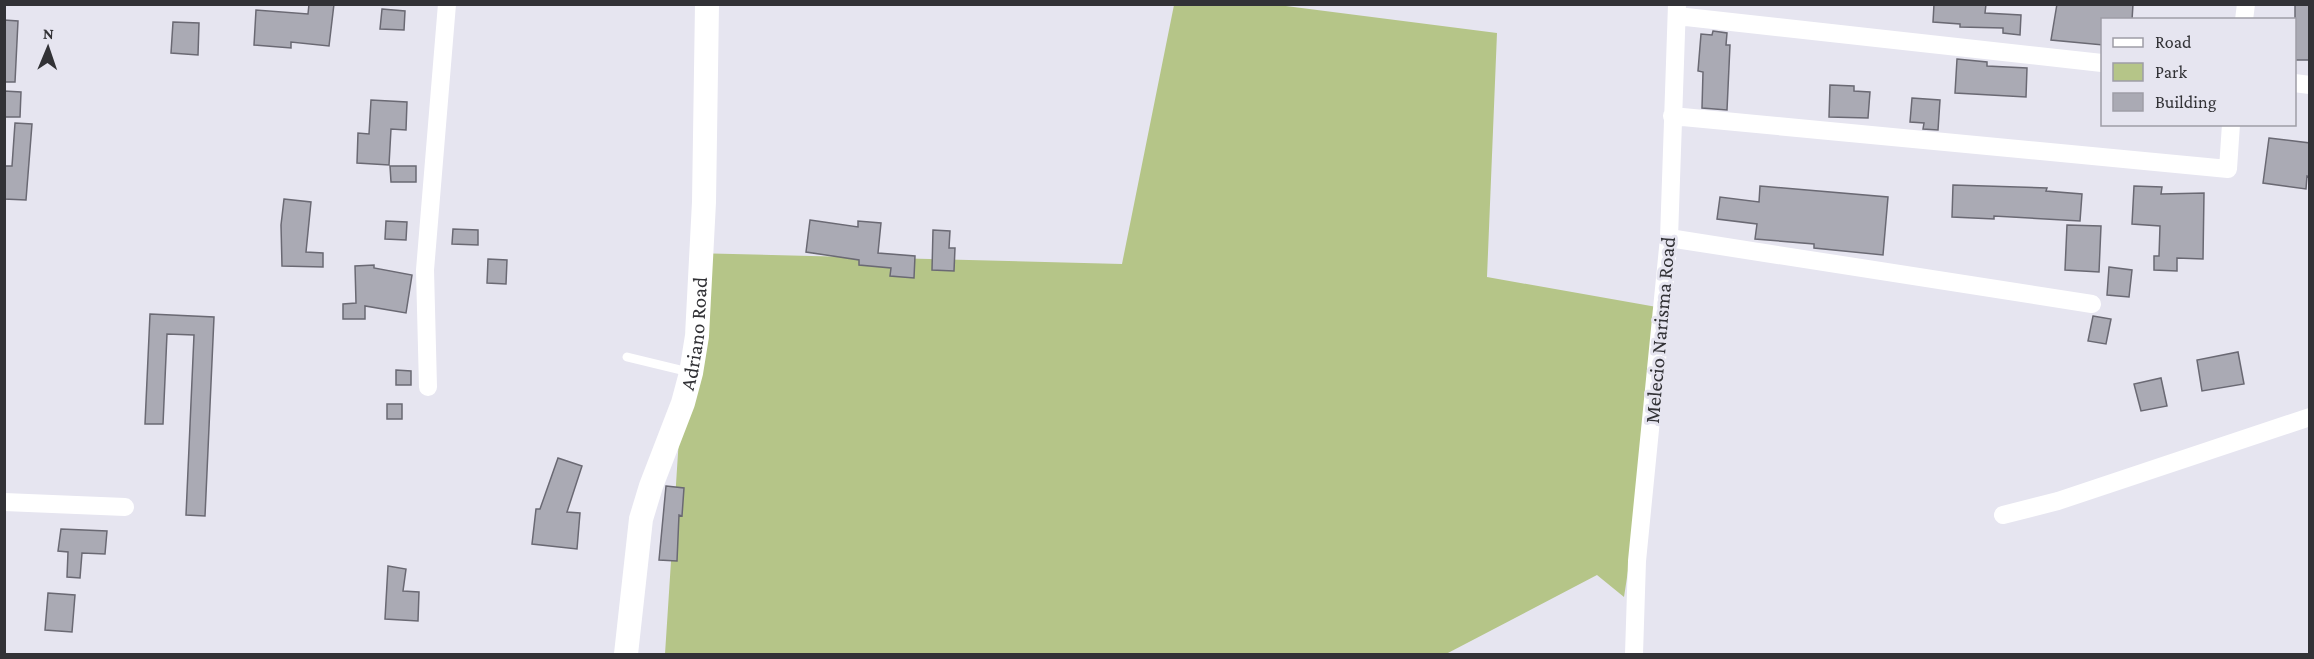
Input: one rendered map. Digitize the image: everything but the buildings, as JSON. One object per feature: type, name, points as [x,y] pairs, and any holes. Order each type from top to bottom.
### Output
[{"type":"street","points":[[429,387],[425,270],[447,4]]},
{"type":"street","name":"Adriano Road","points":[[626,654],[641,519],[692,373],[702,278],[707,4]]},
{"type":"street","points":[[1677,10],[2101,63]]},
{"type":"street","name":"Melecio Narisma Road","points":[[1634,654],[1637,561],[1669,238],[1677,10]]},
{"type":"street","points":[[1672,116],[2228,169],[2231,126]]},
{"type":"street","points":[[1669,238],[2092,304]]},
{"type":"street","points":[[2003,515],[2058,501],[2310,417]]},
{"type":"street","points":[[4,502],[125,507]]},
{"type":"lane","points":[[627,357],[692,373]]},
{"type":"green space","points":[[1174,5],[1278,5],[1497,33],[1487,277],[1668,309],[1624,597],[1597,575],[1446,654],[665,654],[691,253],[1122,264]]}]
